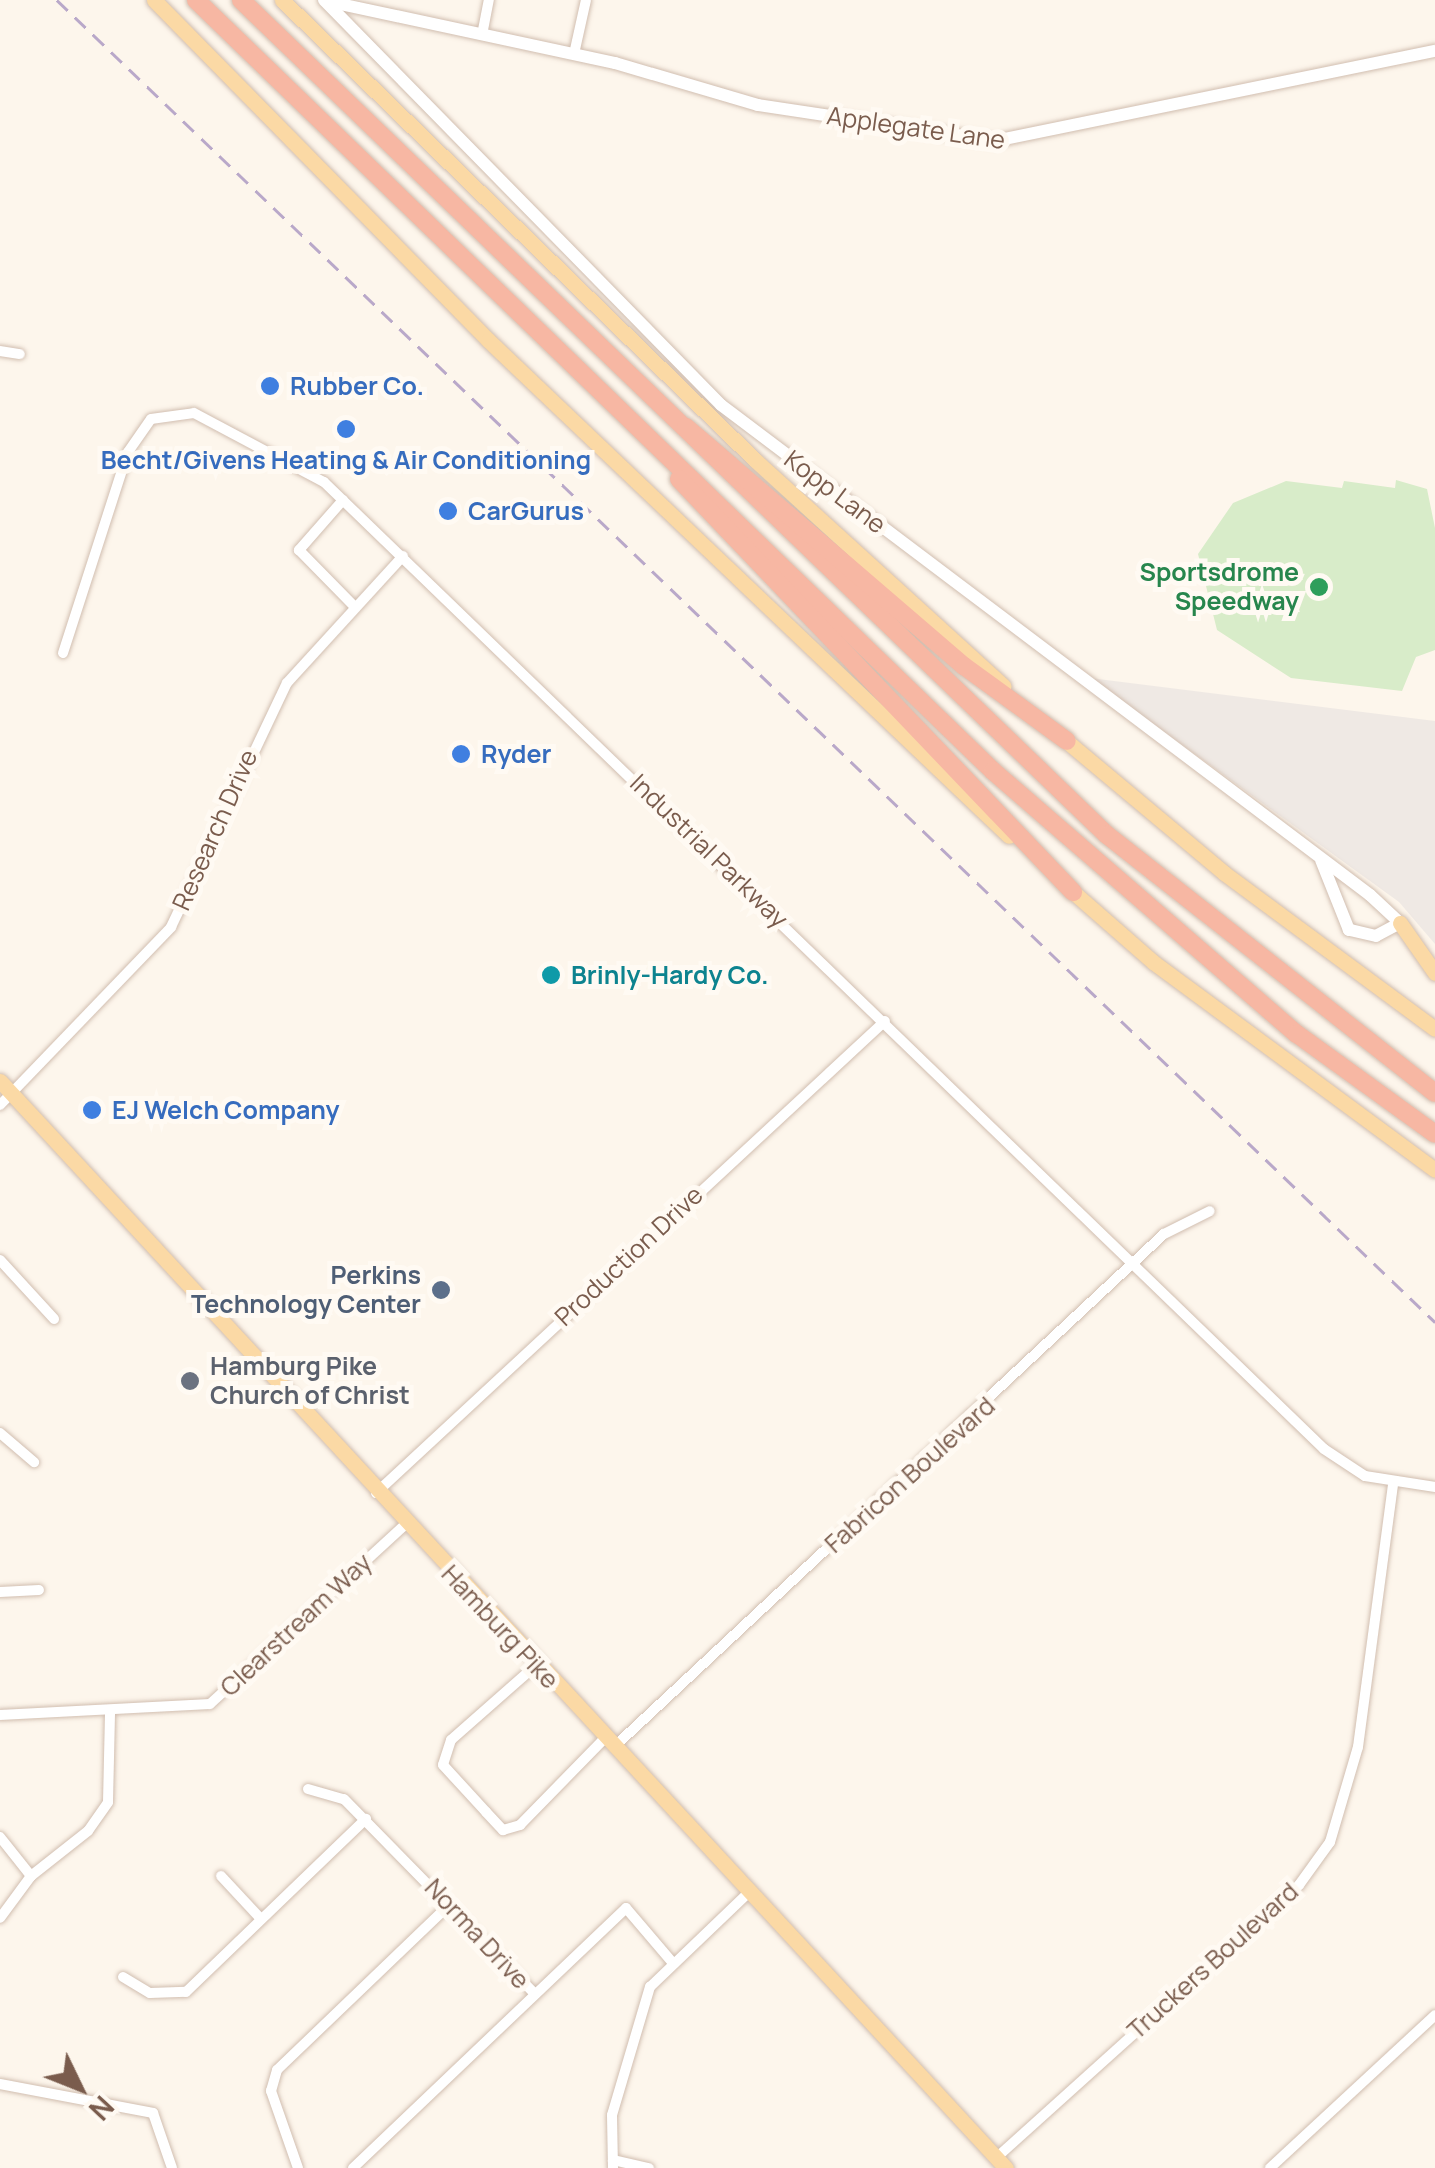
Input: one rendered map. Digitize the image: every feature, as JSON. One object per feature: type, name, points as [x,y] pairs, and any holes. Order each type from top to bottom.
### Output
[{"type":"highway","points":[[196,0],[672,465],[1111,877],[1297,1034],[1435,1134]]},
{"type":"highway","points":[[240,0],[669,420],[1107,835],[1435,1093]]},
{"type":"highway","points":[[669,420],[705,436],[964,666],[1066,741]]},
{"type":"highway","points":[[672,465],[688,496],[1073,892]]},
{"type":"main road","points":[[154,0],[488,340],[1073,892],[1435,1170]]},
{"type":"main road","points":[[282,0],[755,460],[1066,741],[1224,874],[1435,1029]]},
{"type":"main road","points":[[1400,924],[1435,973]]},
{"type":"main road","name":"Hamburg Pike","points":[[4,1093],[1001,2163]]},
{"type":"street","name":"Applegate Lane","points":[[324,0],[574,54],[758,105],[1025,142],[1435,50]]},
{"type":"street","name":"Kopp Lane","points":[[324,0],[694,382],[1322,860],[1400,924]]},
{"type":"street","points":[[482,36],[489,0]]},
{"type":"street","points":[[574,54],[586,0]]},
{"type":"street","points":[[0,351],[20,354]]},
{"type":"street","name":"Industrial Parkway","points":[[63,654],[128,452],[151,420],[194,414],[343,500],[1324,1450],[1393,1484],[1435,1487]]},
{"type":"street","points":[[343,500],[299,550],[354,606]]},
{"type":"street","name":"Research Drive","points":[[4,1093],[172,926],[286,683],[404,556]]},
{"type":"street","points":[[1322,860],[1348,930],[1376,936],[1400,924]]},
{"type":"street","name":"Production Drive","points":[[376,1494],[885,1021]]},
{"type":"street","name":"Fabricon Boulevard","points":[[536,1666],[451,1740],[443,1766],[495,1821],[520,1826],[1132,1268],[1164,1234],[1210,1211]]},
{"type":"street","points":[[0,1260],[54,1319]]},
{"type":"street","points":[[0,1432],[34,1462]]},
{"type":"street","name":"Truckers Boulevard","points":[[1001,2163],[1298,1886],[1330,1842],[1358,1747],[1393,1484]]},
{"type":"street","name":"Clearstream Way","points":[[0,1714],[110,1713],[210,1704],[405,1525]]},
{"type":"street","points":[[0,1592],[38,1590]]},
{"type":"street","points":[[0,1918],[31,1876],[88,1832],[108,1802],[110,1713]]},
{"type":"street","name":"Norma Drive","points":[[308,1789],[344,1798],[535,1994],[626,1908],[672,1962]]},
{"type":"street","points":[[123,1976],[150,1993],[186,1992],[366,1819]]},
{"type":"street","points":[[0,1837],[31,1876]]},
{"type":"street","points":[[221,1876],[260,1918]]},
{"type":"street","points":[[649,2168],[613,2164],[612,2115],[650,1987],[750,1891]]},
{"type":"street","points":[[298,2168],[271,2091],[277,2070],[447,1907]]},
{"type":"street","points":[[353,2168],[535,1994]]},
{"type":"street","points":[[1270,2168],[1435,2015]]},
{"type":"street","points":[[0,2084],[153,2113],[172,2168]]},
{"type":"shaded area","points":[[1090,678],[1435,721],[1435,944],[1399,902]]},
{"type":"green space","name":"Sportsdrome Speedway","points":[[1396,480],[1427,489],[1435,528],[1435,650],[1416,657],[1402,691],[1291,678],[1217,630],[1198,554],[1233,503],[1286,481],[1342,488],[1344,481],[1395,488]]},
{"type":"railway","points":[[57,0],[1435,1322]]},
{"type":"place","name":"Rubber Co.","points":[[270,386]]},
{"type":"place","name":"Becht/Givens Heating & Air Conditioning","points":[[346,429]]},
{"type":"place","name":"CarGurus","points":[[448,511]]},
{"type":"place","name":"Sportsdrome Speedway","points":[[1319,587]]},
{"type":"place","name":"Ryder","points":[[461,754]]},
{"type":"place","name":"Brinly-Hardy Co.","points":[[551,975]]},
{"type":"place","name":"EJ Welch Company","points":[[92,1110]]},
{"type":"place","name":"Perkins Technology Center","points":[[441,1290]]},
{"type":"place","name":"Hamburg Pike Church of Christ","points":[[190,1381]]}]
